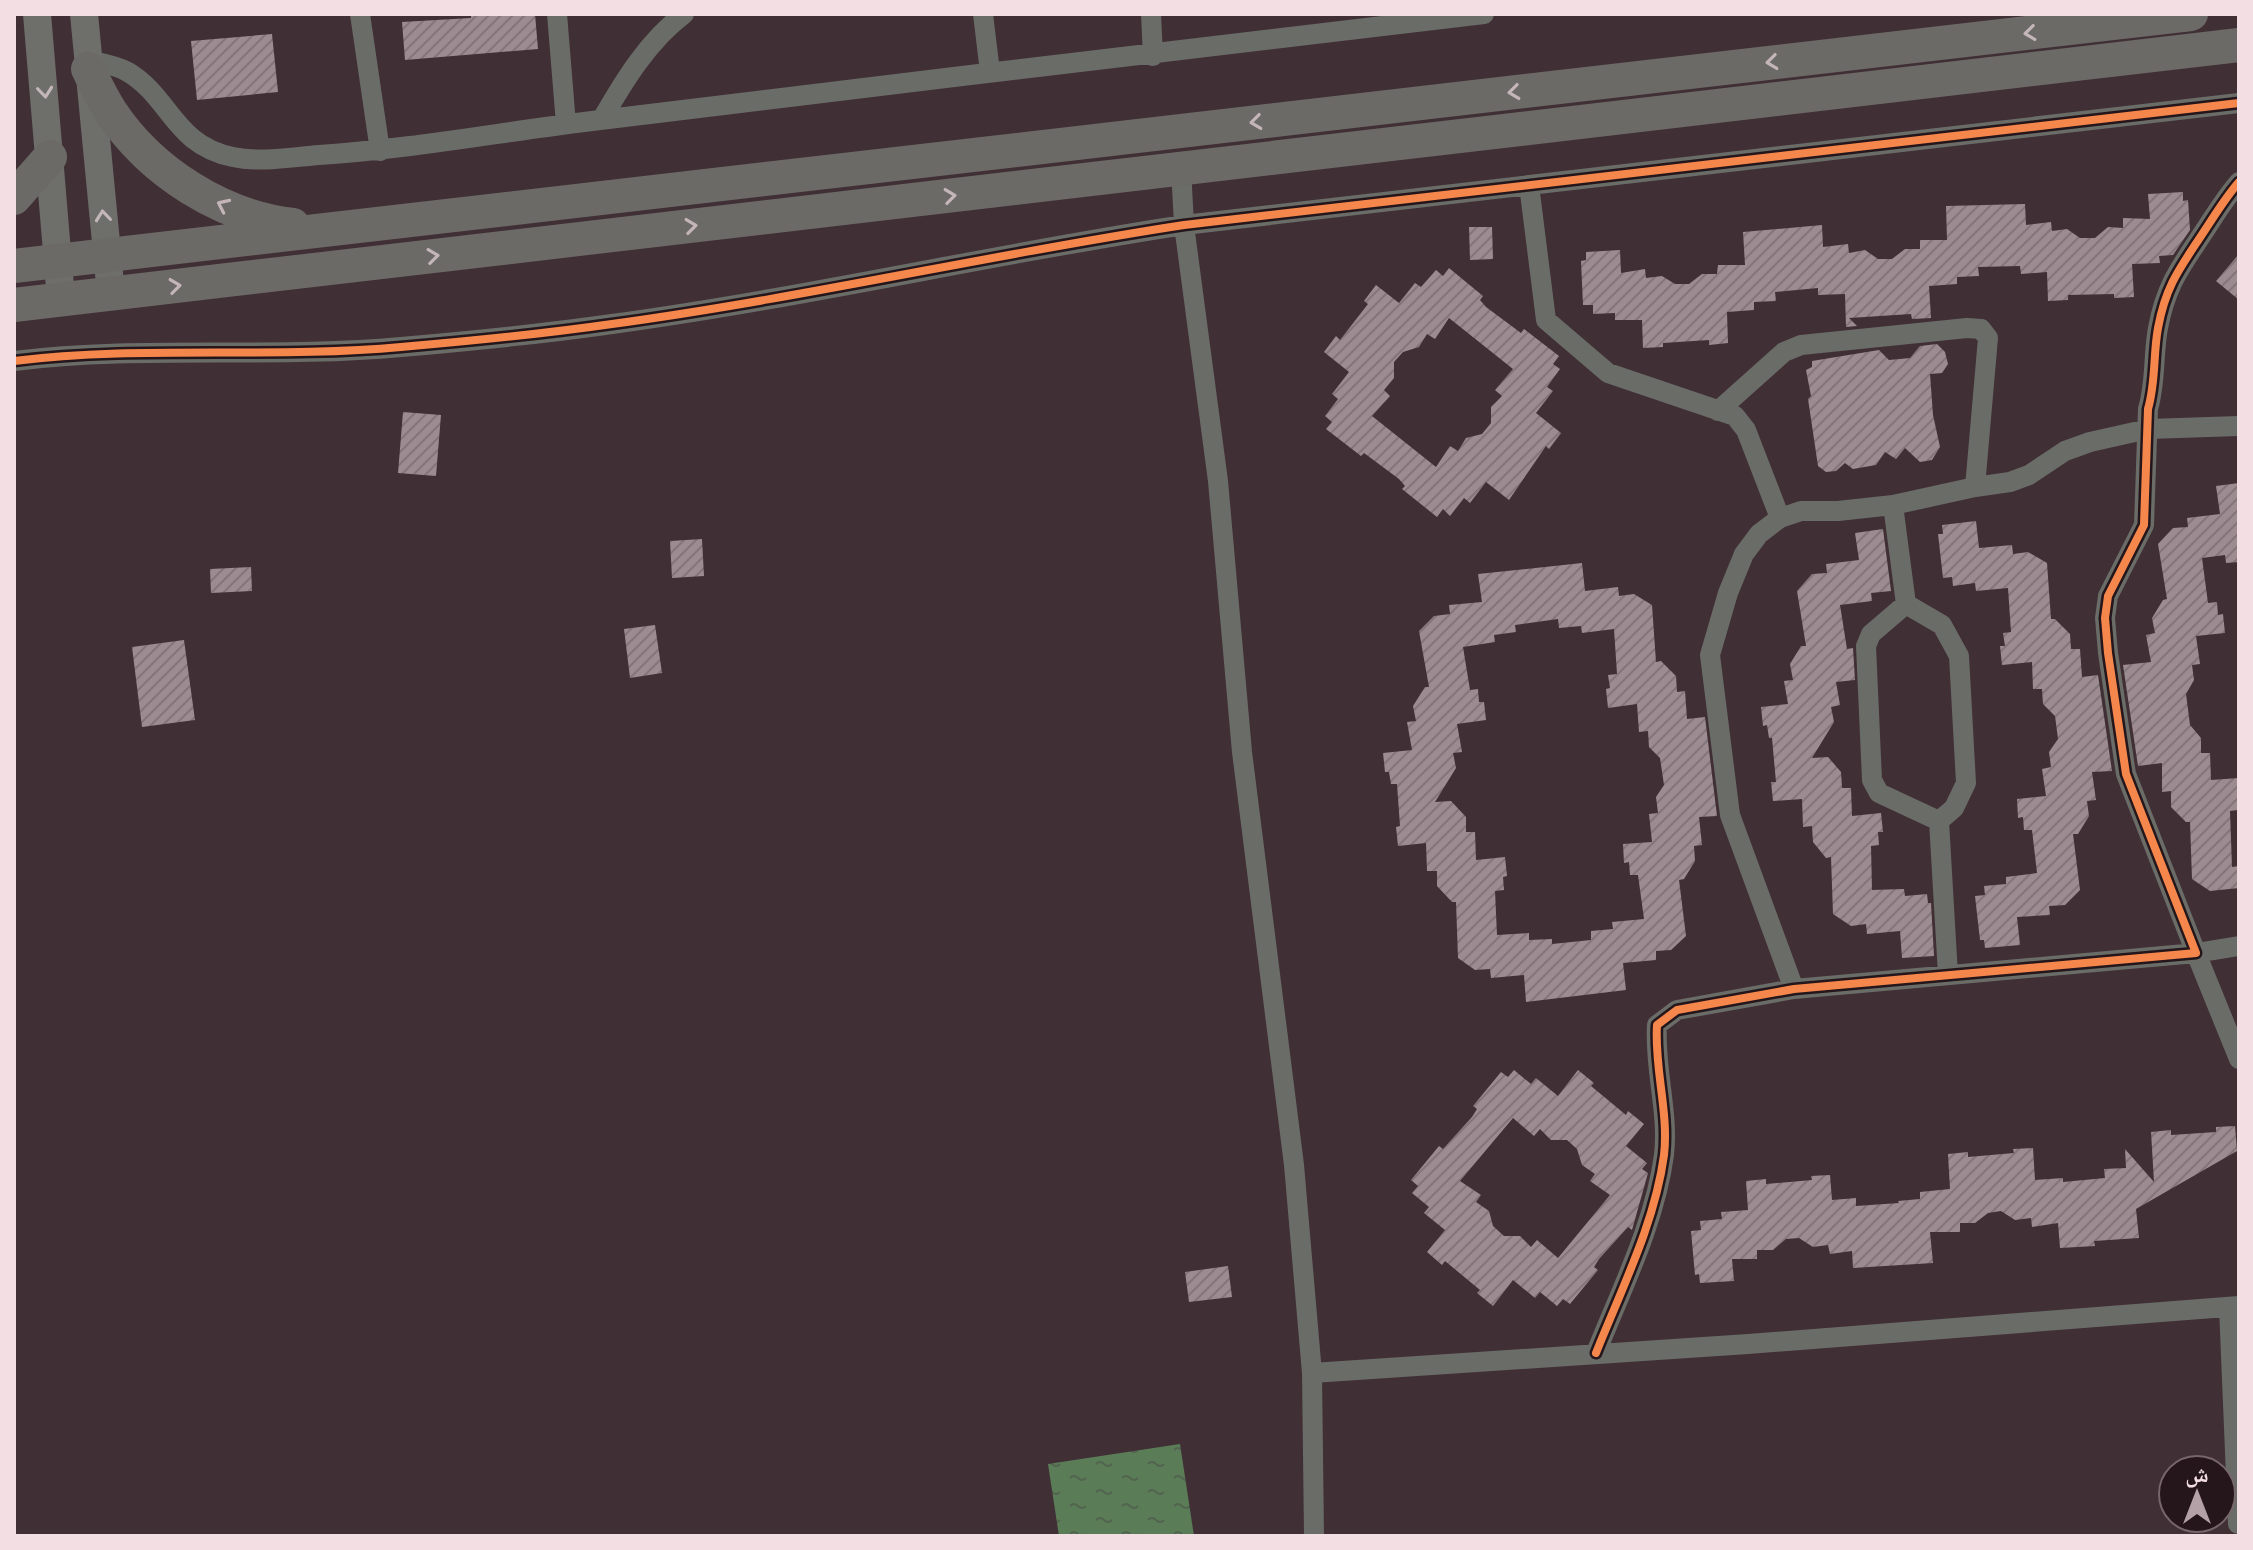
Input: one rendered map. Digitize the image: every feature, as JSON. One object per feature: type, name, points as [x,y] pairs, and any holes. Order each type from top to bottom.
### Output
[{"type":"highway","points":[[14,266],[2191,14]]},
{"type":"highway","points":[[88,38],[112,113],[144,151],[183,184],[228,208],[263,219],[326,229]]},
{"type":"highway","points":[[14,305],[2239,45]]},
{"type":"highway","points":[[14,198],[50,144]]},
{"type":"main road","points":[[37,14],[61,299]]},
{"type":"main road","points":[[88,38],[111,294]]},
{"type":"street","points":[[360,14],[380,151]]},
{"type":"street","points":[[557,14],[566,124]]},
{"type":"street","points":[[602,119],[628,73],[669,25],[684,14]]},
{"type":"street","points":[[983,14],[990,72]]},
{"type":"street","points":[[1151,14],[1153,56]]},
{"type":"street","points":[[88,38],[115,67],[132,75],[147,88],[186,135],[202,146],[233,157],[260,159],[380,151],[602,119],[990,72],[1153,56],[1484,14]]},
{"type":"street","points":[[14,361],[140,352],[399,348],[596,326],[1184,225],[2239,103]]},
{"type":"street","points":[[14,174],[50,144]]},
{"type":"street","points":[[1181,168],[1184,225],[1218,481],[1242,752],[1292,1151],[1312,1373],[1314,1536]]},
{"type":"street","points":[[2239,182],[2175,271],[2171,284],[2157,332],[2154,392],[2148,409],[2144,525],[2108,596],[2105,618],[2126,774],[2239,1059]]},
{"type":"street","points":[[1529,185],[1546,320],[1608,373],[1735,416],[1746,430],[1780,518]]},
{"type":"street","points":[[1718,411],[1784,352],[1801,345],[1981,329],[1988,338],[1975,487]]},
{"type":"street","points":[[1794,989],[1730,815],[1710,655],[1728,593],[1744,554],[1759,534],[1780,518],[1801,511],[1838,511],[1893,505],[2010,482],[2029,475],[2065,451],[2090,442],[2148,429],[2239,426]]},
{"type":"street","points":[[1893,505],[1906,604]]},
{"type":"street","points":[[1906,604],[1871,634],[1866,646],[1872,780],[1879,793],[1939,821]]},
{"type":"street","points":[[1906,604],[1942,625],[1959,656],[1966,783],[1954,808],[1939,821]]},
{"type":"street","points":[[1939,821],[1948,975]]},
{"type":"street","points":[[1596,1353],[1657,1190],[1664,1152],[1655,1052],[1657,1025],[1677,1010],[1794,989],[2196,953],[2239,946]]},
{"type":"street","points":[[1312,1373],[2234,1307],[2238,1524]]},
{"type":"water","points":[[1180,1444],[1194,1536],[1059,1536],[1048,1464]]},
{"type":"building","points":[[471,14],[535,14],[538,49],[405,60],[402,22],[471,18]]},
{"type":"building","points":[[272,34],[278,92],[197,100],[191,41]]},
{"type":"building","points":[[2183,192],[2183,201],[2188,200],[2190,230],[2173,255],[2159,256],[2160,263],[2132,264],[2134,297],[2068,295],[2068,300],[2048,301],[2047,272],[2021,274],[2020,266],[1978,267],[1979,276],[1957,277],[1957,284],[1929,286],[1931,318],[1912,319],[1911,314],[1849,318],[1857,326],[1846,327],[1845,294],[1818,295],[1818,288],[1775,292],[1776,301],[1754,302],[1754,310],[1727,312],[1728,343],[1709,345],[1709,340],[1663,343],[1663,347],[1643,348],[1642,320],[1615,320],[1615,313],[1593,314],[1593,305],[1583,305],[1581,261],[1586,260],[1586,252],[1620,250],[1621,273],[1645,269],[1646,278],[1662,276],[1675,284],[1689,284],[1702,274],[1717,274],[1718,265],[1745,265],[1743,232],[1822,225],[1823,247],[1848,244],[1849,253],[1865,250],[1878,259],[1892,259],[1905,249],[1920,249],[1920,240],[1947,240],[1946,206],[2025,204],[2026,225],[2051,222],[2052,231],[2067,229],[2080,238],[2095,238],[2108,227],[2123,228],[2123,218],[2150,219],[2148,194]]},
{"type":"building","points":[[1469,227],[1492,227],[1493,259],[1470,260]]},
{"type":"building","points":[[2239,254],[2239,300],[2216,281]]},
{"type":"building","points":[[1449,268],[1483,296],[1480,300],[1486,307],[1521,333],[1524,329],[1559,356],[1553,364],[1560,369],[1547,387],[1553,391],[1536,413],[1561,433],[1549,449],[1546,446],[1509,500],[1486,482],[1470,503],[1464,498],[1450,516],[1443,509],[1437,517],[1402,489],[1405,486],[1399,479],[1364,453],[1361,456],[1326,429],[1332,422],[1325,416],[1338,399],[1332,394],[1349,372],[1324,352],[1336,336],[1340,340],[1368,304],[1364,301],[1376,285],[1399,303],[1415,283],[1421,287],[1436,270],[1443,276]],"holes":[[[1449,318],[1513,369],[1495,390],[1502,396],[1491,407],[1491,423],[1482,434],[1466,438],[1458,451],[1450,446],[1436,467],[1372,416],[1390,396],[1384,390],[1394,378],[1394,362],[1403,352],[1419,347],[1427,334],[1435,339]]]},
{"type":"building","points":[[1937,344],[1945,352],[1948,364],[1942,373],[1930,374],[1933,415],[1940,447],[1932,460],[1920,462],[1905,448],[1896,459],[1885,452],[1876,465],[1853,469],[1845,463],[1836,471],[1826,472],[1818,466],[1806,370],[1812,367],[1812,361],[1879,350],[1889,360],[1910,358],[1920,346]]},
{"type":"building","points":[[403,412],[441,415],[436,476],[398,473]]},
{"type":"building","points":[[2239,483],[2239,562],[2226,563],[2225,555],[2202,558],[2208,603],[2217,602],[2218,615],[2223,614],[2225,633],[2196,636],[2200,664],[2192,665],[2194,680],[2186,694],[2190,725],[2201,738],[2201,753],[2210,753],[2211,780],[2239,778],[2238,810],[2230,811],[2232,867],[2239,866],[2239,888],[2210,891],[2192,879],[2190,822],[2186,822],[2171,807],[2171,791],[2162,792],[2162,763],[2138,766],[2123,665],[2151,662],[2146,635],[2155,633],[2152,618],[2163,600],[2167,599],[2158,544],[2173,528],[2188,527],[2187,518],[2220,514],[2216,486]]},
{"type":"building","points":[[1976,521],[1979,548],[2012,545],[2013,554],[2028,552],[2047,563],[2051,619],[2055,619],[2070,634],[2071,649],[2080,649],[2082,677],[2098,675],[2112,771],[2092,772],[2096,800],[2087,801],[2089,816],[2078,834],[2073,834],[2080,890],[2065,905],[2049,906],[2050,915],[2017,917],[2020,945],[1985,948],[1984,940],[1980,940],[1975,896],[1985,895],[1984,886],[2006,884],[2006,877],[2037,873],[2032,830],[2024,830],[2023,817],[2018,818],[2017,799],[2046,796],[2042,769],[2051,767],[2049,752],[2058,739],[2055,716],[2043,704],[2042,689],[2033,689],[2032,662],[2002,665],[2000,646],[2005,646],[2003,633],[2011,632],[2008,588],[1976,591],[1975,583],[1953,586],[1952,577],[1943,578],[1938,534],[1943,534],[1942,525]]},
{"type":"building","points":[[1883,529],[1891,591],[1871,593],[1872,601],[1840,605],[1847,649],[1853,648],[1855,680],[1836,682],[1840,705],[1831,707],[1834,722],[1812,758],[1828,757],[1841,772],[1842,788],[1851,788],[1852,816],[1881,813],[1883,832],[1878,832],[1879,845],[1871,846],[1872,890],[1904,889],[1905,896],[1927,894],[1928,903],[1931,903],[1934,956],[1902,958],[1900,931],[1867,934],[1866,924],[1851,926],[1833,914],[1831,857],[1826,858],[1813,842],[1812,826],[1803,827],[1802,799],[1773,801],[1771,782],[1776,782],[1772,738],[1769,738],[1767,725],[1763,726],[1761,707],[1788,704],[1784,681],[1793,680],[1790,664],[1801,646],[1806,646],[1797,591],[1812,574],[1827,573],[1826,564],[1859,560],[1855,533]]},
{"type":"building","points":[[702,539],[704,576],[672,578],[670,541]]},
{"type":"building","points":[[1582,563],[1585,591],[1618,587],[1619,596],[1634,594],[1652,605],[1656,662],[1661,661],[1676,676],[1677,692],[1685,691],[1687,719],[1705,717],[1717,816],[1699,817],[1702,845],[1694,846],[1695,861],[1684,879],[1679,880],[1686,936],[1671,950],[1656,951],[1656,960],[1623,963],[1626,990],[1526,1002],[1524,975],[1491,978],[1490,969],[1475,970],[1458,958],[1456,902],[1452,902],[1437,886],[1437,871],[1427,871],[1426,843],[1398,846],[1397,784],[1391,784],[1389,772],[1385,772],[1383,753],[1412,750],[1407,722],[1416,721],[1413,706],[1425,687],[1429,687],[1419,631],[1434,616],[1450,614],[1449,605],[1482,602],[1478,574]],"holes":[[[1558,619],[1559,628],[1581,626],[1582,633],[1614,629],[1617,674],[1608,675],[1608,708],[1637,704],[1639,732],[1648,731],[1649,747],[1660,758],[1664,785],[1656,797],[1658,813],[1649,814],[1652,842],[1623,844],[1624,863],[1629,862],[1630,875],[1638,875],[1644,919],[1612,922],[1613,929],[1591,931],[1591,940],[1552,944],[1552,939],[1529,940],[1529,933],[1497,935],[1495,891],[1504,890],[1503,877],[1507,876],[1505,857],[1476,860],[1475,832],[1466,832],[1466,817],[1451,801],[1435,802],[1456,768],[1453,753],[1462,752],[1457,724],[1486,720],[1484,702],[1479,702],[1478,689],[1470,690],[1463,647],[1495,642],[1494,635],[1516,632],[1515,625]]]},
{"type":"building","points":[[251,567],[252,591],[211,593],[210,569]]},
{"type":"building","points":[[655,625],[662,673],[630,678],[624,629]]},
{"type":"building","points":[[184,640],[195,720],[142,727],[132,647]]},
{"type":"building","points":[[1514,1070],[1531,1084],[1536,1078],[1558,1096],[1578,1070],[1594,1083],[1591,1086],[1626,1115],[1628,1111],[1644,1124],[1626,1146],[1647,1163],[1642,1169],[1648,1173],[1632,1230],[1628,1227],[1599,1259],[1594,1267],[1598,1270],[1570,1304],[1563,1299],[1557,1306],[1540,1292],[1535,1298],[1513,1280],[1493,1306],[1477,1293],[1480,1290],[1445,1261],[1442,1265],[1427,1252],[1445,1230],[1424,1213],[1429,1207],[1412,1193],[1418,1186],[1411,1180],[1439,1146],[1443,1149],[1472,1117],[1477,1109],[1473,1106],[1501,1072],[1508,1077]],"holes":[[[1513,1118],[1534,1136],[1540,1129],[1551,1140],[1567,1140],[1577,1149],[1582,1165],[1595,1174],[1590,1181],[1610,1195],[1558,1258],[1537,1240],[1531,1247],[1520,1236],[1504,1236],[1493,1226],[1489,1211],[1476,1202],[1481,1195],[1460,1181]]]},
{"type":"building","points":[[2235,1126],[2237,1151],[2136,1209],[2139,1238],[2094,1241],[2095,1246],[2060,1248],[2058,1223],[2032,1227],[2031,1218],[2015,1220],[2001,1211],[1988,1213],[1975,1223],[1960,1223],[1960,1232],[1930,1232],[1933,1263],[1853,1268],[1852,1251],[1830,1254],[1828,1245],[1813,1247],[1799,1238],[1786,1239],[1773,1250],[1757,1250],[1757,1259],[1732,1259],[1734,1281],[1700,1283],[1699,1274],[1695,1275],[1691,1231],[1701,1230],[1700,1221],[1722,1219],[1721,1212],[1748,1210],[1746,1181],[1766,1179],[1766,1184],[1812,1180],[1811,1176],[1830,1175],[1832,1200],[1856,1198],[1856,1206],[1899,1203],[1920,1199],[1920,1192],[1950,1189],[1948,1154],[1968,1152],[1968,1157],[2033,1148],[2035,1180],[2063,1178],[2063,1182],[2105,1178],[2104,1169],[2126,1168],[2125,1149],[2154,1182],[2151,1132],[2171,1130],[2171,1135],[2216,1132],[2216,1127]]},
{"type":"building","points":[[1228,1266],[1232,1297],[1189,1302],[1185,1272]]},
{"type":"cycle path","points":[[14,361],[110,354],[353,350],[533,334],[755,302],[1184,225],[2239,103]]},
{"type":"cycle path","points":[[1596,1353],[1636,1256],[1660,1180],[1665,1139],[1657,1025],[1677,1010],[1794,989],[2196,953],[2126,774],[2105,618],[2108,596],[2144,525],[2148,409],[2158,328],[2165,300],[2181,267],[2239,182]]}]
